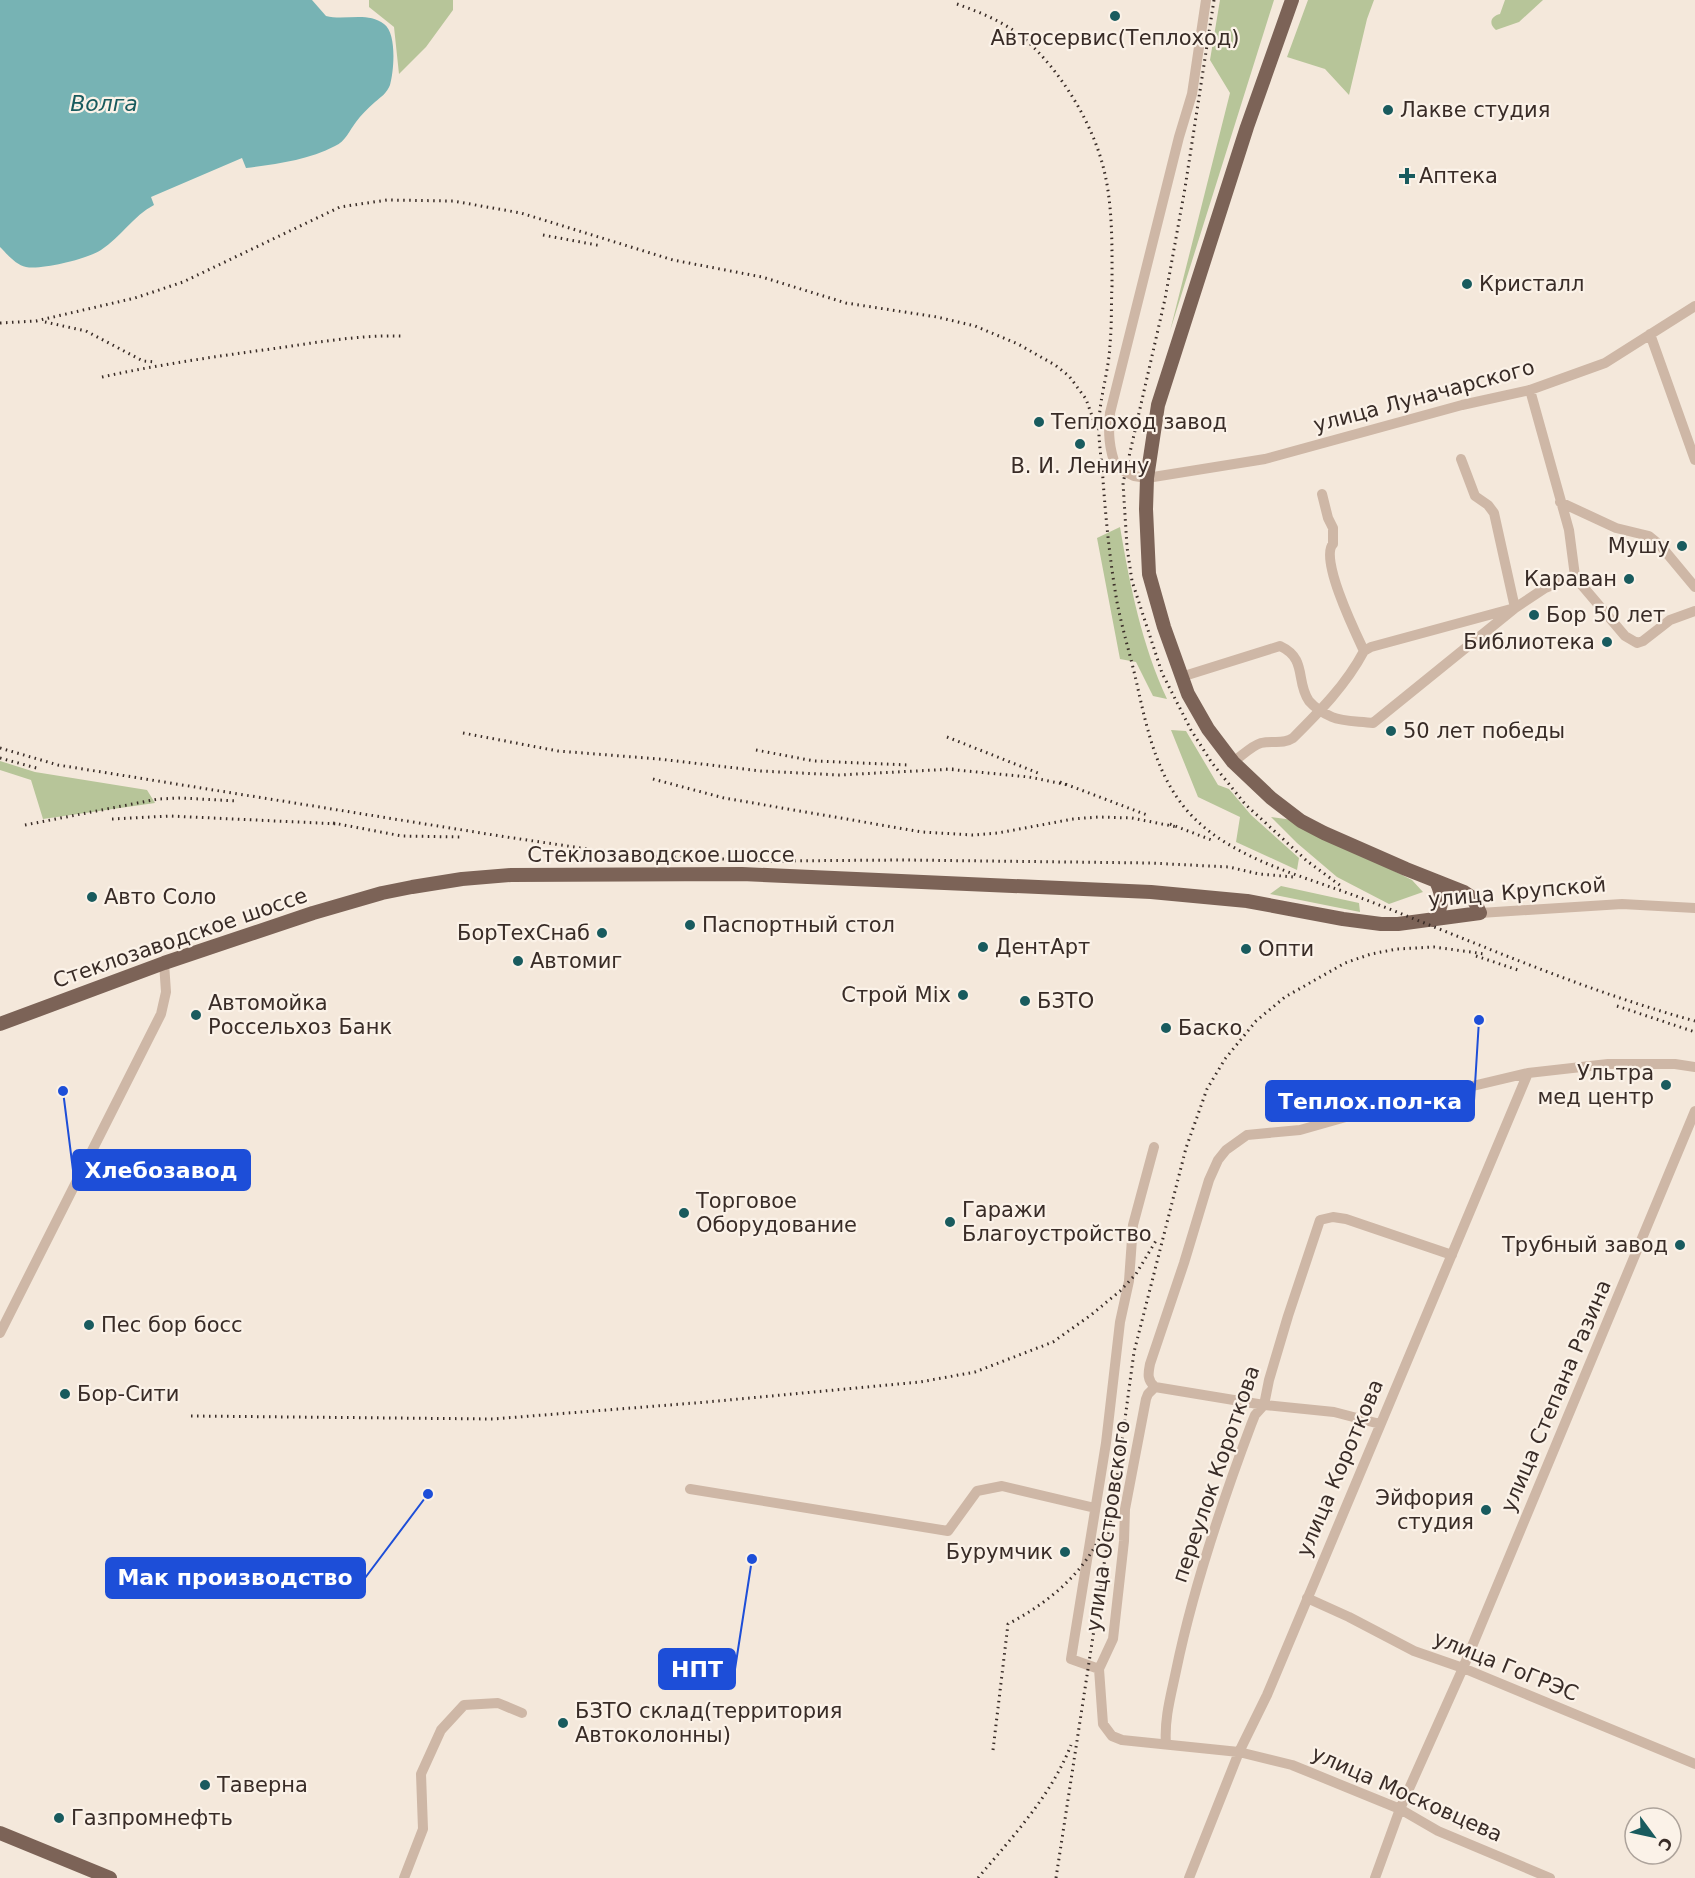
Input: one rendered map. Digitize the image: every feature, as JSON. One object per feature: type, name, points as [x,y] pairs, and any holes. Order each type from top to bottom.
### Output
[{"type":"main road","points":[[1292,0],[1247,128],[1162,394],[1147,478],[1146,519],[1149,574],[1156,603],[1181,677],[1199,715],[1233,762],[1301,821],[1324,833],[1459,889],[1473,898],[1480,913]]},
{"type":"main road","name":"Стеклозаводское шоссе","points":[[0,1024],[164,963],[382,893],[462,879],[511,875],[742,874],[1140,892],[1247,901],[1343,920]]},
{"type":"main road","points":[[1433,920],[1442,902],[1442,893],[1436,881]]},
{"type":"main road","name":"улица Крупской","points":[[1343,920],[1381,924],[1480,913]]},
{"type":"main road","points":[[0,1833],[110,1878]]},
{"type":"street","points":[[1147,478],[1134,476],[1116,467],[1109,447],[1110,413],[1179,137],[1192,94],[1206,0]]},
{"type":"street","name":"улица Луначарского","points":[[1147,478],[1265,459],[1462,405],[1530,390],[1605,363],[1695,306]]},
{"type":"street","points":[[1650,334],[1695,460]]},
{"type":"street","points":[[1530,390],[1573,553],[1575,576],[1631,642],[1643,641],[1670,620],[1695,611]]},
{"type":"street","points":[[1461,459],[1475,496],[1488,505],[1494,513],[1515,608]]},
{"type":"street","points":[[1322,494],[1333,528],[1333,544],[1329,547],[1332,572],[1347,615],[1364,651]]},
{"type":"street","points":[[1560,502],[1616,528],[1649,536],[1660,545],[1695,586]]},
{"type":"street","points":[[1181,677],[1280,646],[1289,650],[1296,658],[1308,699],[1320,711],[1335,719],[1373,723],[1515,608],[1545,588],[1575,576]]},
{"type":"street","points":[[1233,762],[1257,744],[1287,742],[1337,692],[1355,669],[1364,651],[1371,647],[1515,608]]},
{"type":"street","name":"улица Крупской","points":[[1480,913],[1622,904],[1695,908]]},
{"type":"street","points":[[0,1333],[161,1014],[166,993],[164,963]]},
{"type":"street","points":[[1380,1424],[1334,1412],[1264,1405],[1155,1387],[1150,1382],[1148,1376],[1150,1364],[1209,1180],[1226,1150],[1247,1135],[1300,1130],[1367,1111],[1528,1073],[1608,1064],[1695,1066]]},
{"type":"street","name":"улица Короткова","points":[[1189,1878],[1239,1752],[1267,1695],[1528,1073]]},
{"type":"street","name":"улица Степана Разина","points":[[1463,1668],[1695,1111]]},
{"type":"street","points":[[1099,1670],[1071,1659],[1106,1443],[1120,1322],[1129,1281],[1133,1225],[1154,1147]]},
{"type":"street","name":"переулок Короткова","points":[[1166,1744],[1166,1718],[1180,1648],[1198,1582],[1241,1451],[1255,1415],[1264,1405],[1288,1316],[1320,1221],[1333,1217],[1346,1220],[1452,1255]]},
{"type":"street","name":"улица Островского","points":[[1106,1731],[1101,1714],[1099,1670],[1113,1639],[1124,1541],[1125,1509],[1146,1399],[1155,1387]]},
{"type":"street","points":[[690,1489],[948,1531],[977,1491],[1002,1486],[1095,1508]]},
{"type":"street","name":"улица ГоГРЭС","points":[[1307,1598],[1414,1651],[1463,1668],[1695,1764]]},
{"type":"street","points":[[1375,1878],[1400,1809],[1463,1668]]},
{"type":"street","points":[[404,1878],[423,1829],[421,1774],[441,1730],[464,1705],[498,1703],[522,1713]]},
{"type":"street","name":"улица Московцева","points":[[1106,1731],[1122,1740],[1239,1752],[1308,1771],[1400,1809],[1438,1831],[1550,1878]]},
{"type":"street","points":[[1522,1867],[1531,1878]]},
{"type":"green space","points":[[369,0],[453,0],[453,10],[426,47],[399,74],[394,27],[369,7]]},
{"type":"green space","points":[[1220,0],[1274,0],[1170,331],[1230,93],[1210,60]]},
{"type":"green space","points":[[1308,0],[1374,0],[1367,19],[1349,95],[1325,69],[1287,57]]},
{"type":"green space","points":[[1505,0],[1543,0],[1519,22],[1496,30],[1492,25],[1492,20],[1494,16],[1500,14]]},
{"type":"green space","points":[[1120,527],[1138,615],[1158,679],[1167,699],[1153,696],[1136,662],[1120,659],[1097,538]]},
{"type":"green space","points":[[1171,730],[1186,731],[1218,785],[1229,789],[1251,815],[1299,858],[1297,870],[1236,842],[1240,817],[1198,797]]},
{"type":"green space","points":[[0,761],[35,772],[147,790],[155,803],[43,819],[31,780],[0,770]]},
{"type":"green space","points":[[1271,817],[1293,820],[1412,880],[1423,892],[1389,904],[1337,877]]},
{"type":"green space","points":[[1281,886],[1359,903],[1360,912],[1270,894]]},
{"type":"water","name":"Волга","points":[[0,0],[312,0],[326,16],[363,17],[384,24],[391,35],[393,44],[390,85],[386,93],[356,122],[345,139],[325,151],[281,163],[246,168],[242,158],[151,197],[154,205],[101,250],[53,265],[26,267],[15,262],[0,247]]},
{"type":"railway","points":[[1214,0],[1165,299],[1123,483],[1127,547],[1132,581],[1162,673],[1191,730],[1212,763],[1245,804],[1307,861],[1341,886]]},
{"type":"railway","points":[[957,4],[1003,24],[1027,41],[1040,54],[1064,84],[1084,117],[1104,170],[1110,213],[1112,286],[1109,354],[1099,429],[1110,557],[1119,612],[1149,735],[1162,771],[1181,803],[1194,818],[1229,845],[1270,865],[1356,896],[1566,979],[1695,1021]]},
{"type":"railway","points":[[0,323],[36,321],[135,298],[183,282],[340,207],[387,200],[453,201],[521,213],[673,260],[762,277],[846,303],[937,317],[975,326],[1018,344],[1055,365],[1069,376],[1086,399],[1097,430]]},
{"type":"railway","points":[[543,235],[602,246]]},
{"type":"railway","points":[[45,322],[86,331],[143,361],[156,362]]},
{"type":"railway","points":[[102,377],[146,368],[324,341],[401,336]]},
{"type":"railway","points":[[463,733],[558,751],[659,759],[761,771],[839,775],[954,769]]},
{"type":"railway","points":[[947,737],[1038,773]]},
{"type":"railway","points":[[0,748],[58,765],[629,855],[769,861],[1150,863],[1229,867],[1259,874],[1294,877]]},
{"type":"railway","points":[[756,750],[814,761],[908,765]]},
{"type":"railway","points":[[0,758],[40,769]]},
{"type":"railway","points":[[946,769],[1029,777],[1068,785]]},
{"type":"railway","points":[[653,779],[724,798],[922,832],[973,835],[998,833],[1073,819],[1098,817],[1132,818],[1177,827]]},
{"type":"railway","points":[[1060,782],[1147,815]]},
{"type":"railway","points":[[25,825],[158,799],[238,801]]},
{"type":"railway","points":[[112,819],[170,816],[340,824]]},
{"type":"railway","points":[[333,823],[402,836],[461,837]]},
{"type":"railway","points":[[1170,824],[1214,841]]},
{"type":"railway","points":[[1056,1878],[1116,1486],[1134,1352],[1186,1148],[1207,1089],[1225,1059],[1256,1021],[1285,997],[1345,963],[1371,954],[1397,949],[1434,947],[1485,954]]},
{"type":"railway","points":[[1476,956],[1521,971]]},
{"type":"railway","points":[[1617,1006],[1695,1032]]},
{"type":"railway","points":[[191,1416],[493,1419],[920,1382],[975,1372],[1053,1342],[1091,1315],[1136,1274],[1157,1239]]},
{"type":"railway","points":[[993,1750],[1008,1624],[1038,1606],[1066,1584],[1088,1557],[1105,1526]]},
{"type":"railway","points":[[978,1878],[1018,1831],[1042,1798],[1063,1764],[1071,1745]]},
{"type":"place","name":"Автосервис(Теплоход)","points":[[1115,16]]},
{"type":"place","name":"Лакве студия","points":[[1388,110]]},
{"type":"place","name":"Аптека","points":[[1407,176]]},
{"type":"place","name":"Кристалл","points":[[1467,284]]},
{"type":"place","name":"Теплоход завод","points":[[1039,422]]},
{"type":"place","name":"В. И. Ленину","points":[[1080,444]]},
{"type":"place","name":"Мушу","points":[[1682,546]]},
{"type":"place","name":"Караван","points":[[1629,579]]},
{"type":"place","name":"Бор 50 лет","points":[[1534,615]]},
{"type":"place","name":"Библиотека","points":[[1607,642]]},
{"type":"place","name":"50 лет победы","points":[[1391,731]]},
{"type":"place","name":"Авто Соло","points":[[92,897]]},
{"type":"place","name":"Паспортный стол","points":[[690,925]]},
{"type":"place","name":"БорТехСнаб","points":[[602,933]]},
{"type":"place","name":"ДентАрт","points":[[983,947]]},
{"type":"place","name":"Опти","points":[[1246,949]]},
{"type":"place","name":"Автомиг","points":[[518,961]]},
{"type":"place","name":"Строй Mix","points":[[963,995]]},
{"type":"place","name":"БЗТО","points":[[1025,1001]]},
{"type":"place","name":"Автомойка Россельхоз Банк","points":[[196,1015]]},
{"type":"place","name":"Теплох.пол-ка","points":[[1479,1020]]},
{"type":"place","name":"Баско","points":[[1166,1028]]},
{"type":"place","name":"Ультра мед центр","points":[[1666,1085]]},
{"type":"place","name":"Хлебозавод","points":[[63,1091]]},
{"type":"place","name":"Торговое Оборудование","points":[[684,1213]]},
{"type":"place","name":"Гаражи Благоустройство","points":[[950,1222]]},
{"type":"place","name":"Трубный завод","points":[[1680,1245]]},
{"type":"place","name":"Пес бор босс","points":[[89,1325]]},
{"type":"place","name":"Бор-Сити","points":[[65,1394]]},
{"type":"place","name":"Мак производство","points":[[428,1494]]},
{"type":"place","name":"Эйфория студия","points":[[1486,1510]]},
{"type":"place","name":"Бурумчик","points":[[1065,1552]]},
{"type":"place","name":"НПТ","points":[[752,1559]]},
{"type":"place","name":"БЗТО склад(территория Автоколонны)","points":[[563,1723]]},
{"type":"place","name":"Таверна","points":[[205,1785]]},
{"type":"place","name":"Газпромнефть","points":[[59,1818]]}]
